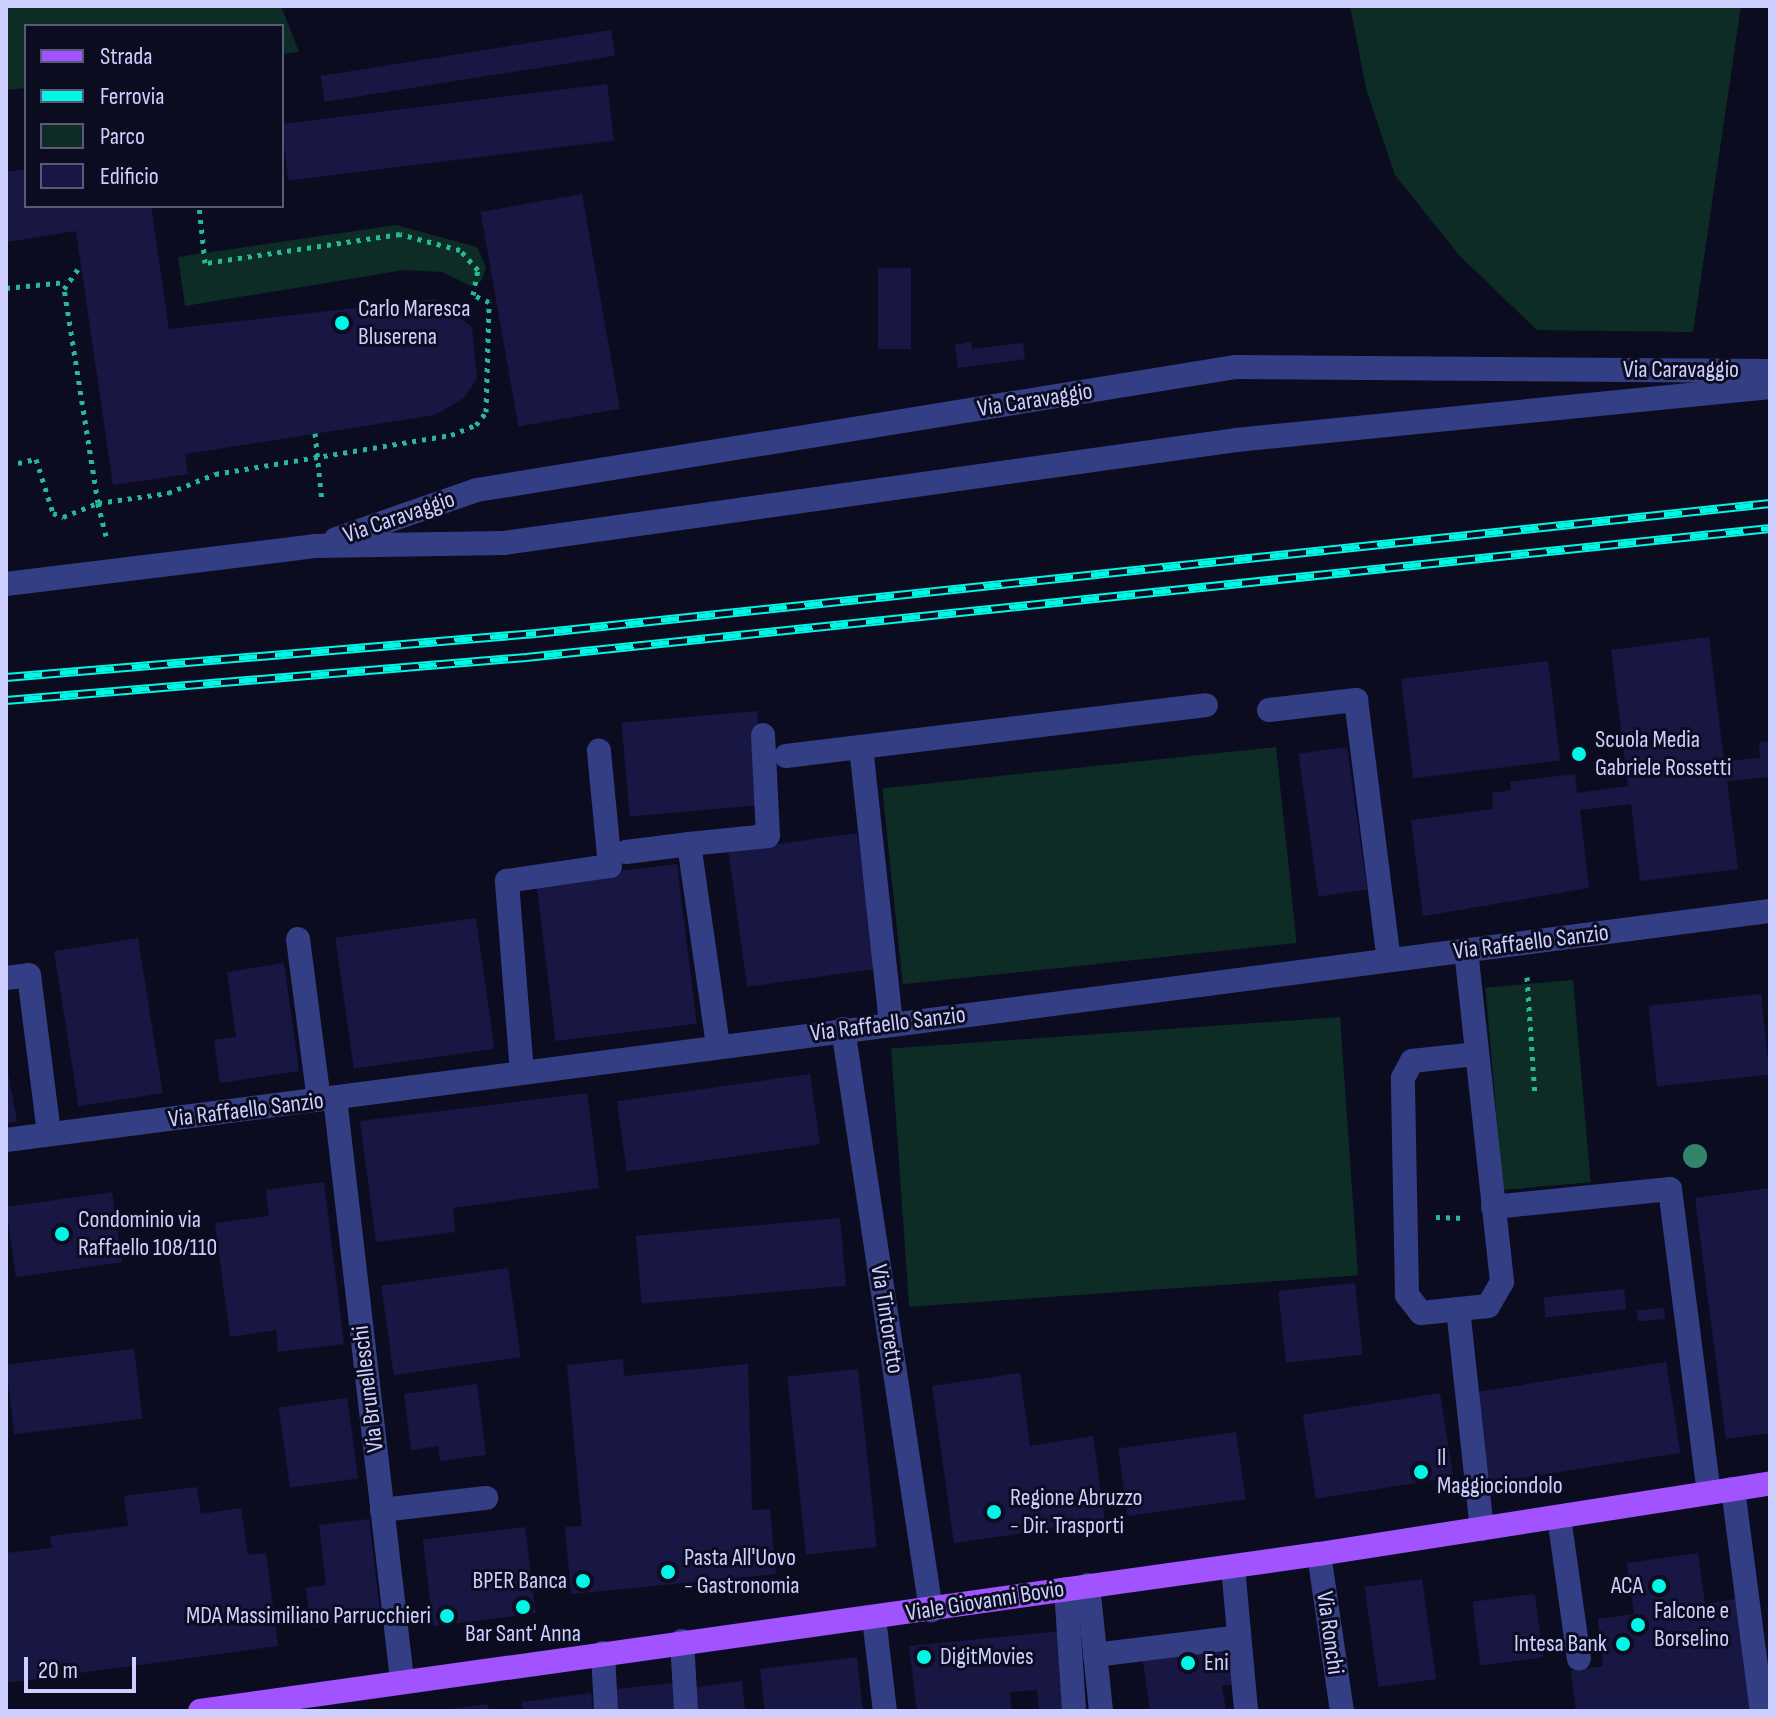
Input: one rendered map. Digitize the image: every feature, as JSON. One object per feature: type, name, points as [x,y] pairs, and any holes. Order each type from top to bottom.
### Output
[{"type":"main road","name":"Viale Giovanni Bovio","points":[[200,1711],[334,1701],[402,1680],[1233,1567],[1770,1483]]},
{"type":"street","name":"Via Caravaggio","points":[[315,546],[477,490],[1236,367],[1770,371]]},
{"type":"street","name":"Via Caravaggio","points":[[6,584],[315,546],[504,543],[1236,440],[1770,387]]},
{"type":"street","points":[[1269,710],[1356,700],[1389,960]]},
{"type":"street","points":[[786,756],[1206,705]]},
{"type":"street","points":[[626,852],[771,831],[763,735]]},
{"type":"street","points":[[861,747],[891,1023]]},
{"type":"street","points":[[522,1073],[507,881],[610,866],[599,751]]},
{"type":"street","points":[[689,844],[718,1046]]},
{"type":"street","name":"Via Raffaello Sanzio","points":[[6,1140],[1770,911]]},
{"type":"street","name":"Via Brunelleschi","points":[[298,939],[327,1099],[402,1680]]},
{"type":"street","points":[[1466,950],[1494,1212],[1497,1295],[1488,1306],[1421,1313],[1412,1306],[1403,1078],[1412,1061],[1475,1054]]},
{"type":"street","points":[[6,978],[29,975],[49,1134]]},
{"type":"street","name":"Via Tintoretto","points":[[843,1029],[931,1610]]},
{"type":"street","points":[[1494,1212],[1670,1189],[1762,1711]]},
{"type":"street","points":[[1458,1309],[1482,1529]]},
{"type":"street","points":[[382,1510],[486,1498]]},
{"type":"street","points":[[1559,1517],[1579,1659]]},
{"type":"street","name":"Via Ronchi","points":[[1319,1554],[1342,1711]]},
{"type":"street","points":[[1233,1567],[1246,1711]]},
{"type":"street","points":[[1077,1587],[1095,1655],[1101,1711]]},
{"type":"street","points":[[1074,1711],[1077,1587]]},
{"type":"street","points":[[874,1618],[885,1711]]},
{"type":"street","points":[[1095,1655],[1239,1637]]},
{"type":"street","points":[[682,1641],[686,1711]]},
{"type":"street","points":[[603,1653],[606,1711]]},
{"type":"path","points":[[18,463],[36,459],[53,513],[63,517],[98,503],[476,425],[486,412],[491,355],[489,302],[472,290],[478,270],[460,250],[400,234],[205,263],[199,208]]},
{"type":"path","points":[[6,288],[66,282],[81,265]]},
{"type":"path","points":[[66,282],[98,503],[106,536]]},
{"type":"path","points":[[315,433],[322,502]]},
{"type":"path","points":[[1527,977],[1535,1096]]},
{"type":"path","points":[[1407,1215],[1494,1212]]},
{"type":"green space","points":[[6,6],[281,6],[299,52],[284,54],[284,24],[24,24],[24,88],[6,90]]},
{"type":"green space","points":[[1350,6],[1741,6],[1693,332],[1537,330],[1459,255],[1395,175],[1366,88]]},
{"type":"green space","points":[[396,225],[477,247],[486,268],[481,281],[471,286],[442,272],[404,270],[185,306],[178,257]]},
{"type":"green space","points":[[1276,747],[1297,943],[903,984],[882,788]]},
{"type":"green space","points":[[1573,980],[1591,1182],[1503,1190],[1485,988]]},
{"type":"green space","points":[[1340,1017],[1358,1275],[909,1307],[891,1048]]},
{"type":"building","points":[[611,30],[615,56],[325,102],[321,76]]},
{"type":"building","points":[[607,84],[614,141],[288,181],[284,124]]},
{"type":"building","name":"Carlo Maresca Bluserena","points":[[24,169],[24,208],[151,208],[169,329],[434,299],[472,327],[477,378],[464,398],[435,415],[185,454],[188,474],[113,485],[76,231],[6,242],[6,172]]},
{"type":"building","points":[[582,194],[620,409],[518,427],[481,212]]},
{"type":"building","points":[[878,268],[911,268],[911,349],[878,349]]},
{"type":"building","points":[[971,342],[972,349],[1023,343],[1025,359],[958,368],[955,345]]},
{"type":"building","points":[[1709,637],[1724,761],[1760,758],[1759,742],[1770,741],[1770,777],[1727,781],[1738,869],[1640,881],[1631,804],[1580,810],[1589,888],[1423,916],[1411,820],[1493,809],[1492,793],[1511,790],[1510,782],[1575,774],[1577,793],[1628,786],[1611,650]]},
{"type":"building","points":[[1548,661],[1560,760],[1413,778],[1401,679]]},
{"type":"building","points":[[757,711],[765,805],[630,816],[622,723]]},
{"type":"building","points":[[1347,747],[1367,890],[1319,896],[1298,754]]},
{"type":"building","points":[[857,833],[876,969],[747,987],[728,851]]},
{"type":"building","points":[[677,864],[697,1024],[556,1041],[536,881]]},
{"type":"building","points":[[476,918],[494,1049],[354,1068],[335,938]]},
{"type":"building","points":[[138,938],[163,1093],[79,1106],[54,951]]},
{"type":"building","points":[[284,963],[299,1071],[220,1083],[214,1040],[236,1037],[227,972]]},
{"type":"building","points":[[1761,994],[1769,1075],[1657,1086],[1649,1006]]},
{"type":"building","points":[[6,1062],[17,1122],[6,1123]]},
{"type":"building","points":[[810,1074],[820,1144],[627,1171],[617,1101]]},
{"type":"building","points":[[587,1093],[599,1188],[453,1208],[455,1232],[376,1242],[360,1121]]},
{"type":"building","points":[[324,1182],[344,1344],[278,1352],[276,1330],[230,1337],[215,1223],[269,1216],[266,1190]]},
{"type":"building","points":[[1770,1188],[1770,1433],[1726,1439],[1695,1198]]},
{"type":"building","name":"Condominio via Raffaello 108/110","points":[[112,1192],[122,1262],[16,1277],[6,1207]]},
{"type":"building","points":[[840,1218],[846,1286],[642,1304],[636,1236]]},
{"type":"building","points":[[508,1268],[521,1357],[394,1375],[381,1286]]},
{"type":"building","points":[[1355,1283],[1363,1355],[1286,1363],[1278,1291]]},
{"type":"building","points":[[1624,1289],[1626,1309],[1546,1317],[1543,1297]]},
{"type":"building","points":[[1664,1308],[1665,1319],[1638,1321],[1637,1310]]},
{"type":"building","points":[[134,1349],[143,1418],[14,1434],[6,1365]]},
{"type":"building","points":[[623,1359],[624,1376],[748,1364],[752,1510],[770,1509],[776,1574],[571,1594],[565,1527],[582,1526],[567,1365]]},
{"type":"building","points":[[1666,1362],[1680,1453],[1487,1484],[1472,1393]]},
{"type":"building","points":[[858,1369],[877,1547],[806,1554],[787,1376]]},
{"type":"building","points":[[1020,1373],[1030,1446],[1093,1436],[1105,1521],[954,1543],[932,1386]]},
{"type":"building","points":[[477,1384],[486,1455],[440,1461],[438,1446],[411,1450],[404,1394]]},
{"type":"building","points":[[1440,1393],[1453,1477],[1316,1499],[1303,1415]]},
{"type":"building","points":[[347,1398],[358,1478],[290,1488],[279,1408]]},
{"type":"building","points":[[1236,1432],[1245,1499],[1128,1516],[1118,1449]]},
{"type":"building","points":[[197,1487],[201,1514],[241,1508],[248,1555],[266,1553],[278,1646],[6,1683],[6,1553],[52,1548],[50,1536],[128,1526],[124,1496]]},
{"type":"building","points":[[369,1519],[381,1619],[311,1627],[306,1588],[326,1585],[319,1525]]},
{"type":"building","points":[[525,1527],[536,1613],[433,1626],[423,1540]]},
{"type":"building","points":[[1698,1553],[1705,1604],[1741,1598],[1757,1711],[1576,1711],[1571,1671],[1603,1666],[1598,1619],[1634,1614],[1627,1563]]},
{"type":"building","points":[[1422,1579],[1436,1679],[1379,1687],[1365,1587]]},
{"type":"building","points":[[1535,1594],[1543,1658],[1480,1665],[1472,1602]]},
{"type":"building","points":[[1228,1629],[1236,1684],[1222,1686],[1226,1711],[1150,1711],[1140,1642]]},
{"type":"building","points":[[1062,1631],[1068,1711],[1039,1711],[1037,1690],[1010,1692],[1012,1711],[917,1711],[909,1646]]},
{"type":"building","points":[[857,1657],[863,1711],[765,1711],[760,1669]]},
{"type":"building","points":[[742,1681],[745,1711],[694,1711],[691,1688]]},
{"type":"building","points":[[673,1683],[675,1711],[618,1711],[616,1689]]},
{"type":"building","points":[[591,1693],[593,1711],[523,1711],[522,1702]]},
{"type":"building","points":[[488,1704],[489,1711],[450,1711],[450,1709]]},
{"type":"railway","points":[[6,677],[536,633],[1770,503]]},
{"type":"railway","points":[[6,700],[526,657],[1770,528]]},
{"type":"place","name":"Carlo Maresca Bluserena","points":[[342,323]]},
{"type":"place","name":"Scuola Media Gabriele Rossetti","points":[[1579,754]]},
{"type":"place","name":"Condominio via Raffaello 108/110","points":[[62,1234]]},
{"type":"place","name":"Il Maggiociondolo","points":[[1421,1472]]},
{"type":"place","name":"Regione Abruzzo - Dir. Trasporti","points":[[994,1512]]},
{"type":"place","name":"Pasta All'Uovo - Gastronomia","points":[[668,1572]]},
{"type":"place","name":"BPER Banca","points":[[583,1581]]},
{"type":"place","name":"ACA","points":[[1659,1586]]},
{"type":"place","name":"Bar Sant' Anna","points":[[523,1607]]},
{"type":"place","name":"MDA Massimiliano Parrucchieri","points":[[447,1616]]},
{"type":"place","name":"Falcone e Borselino","points":[[1638,1625]]},
{"type":"place","name":"Intesa Bank","points":[[1623,1644]]},
{"type":"place","name":"DigitMovies","points":[[924,1657]]},
{"type":"place","name":"Eni","points":[[1188,1663]]}]
